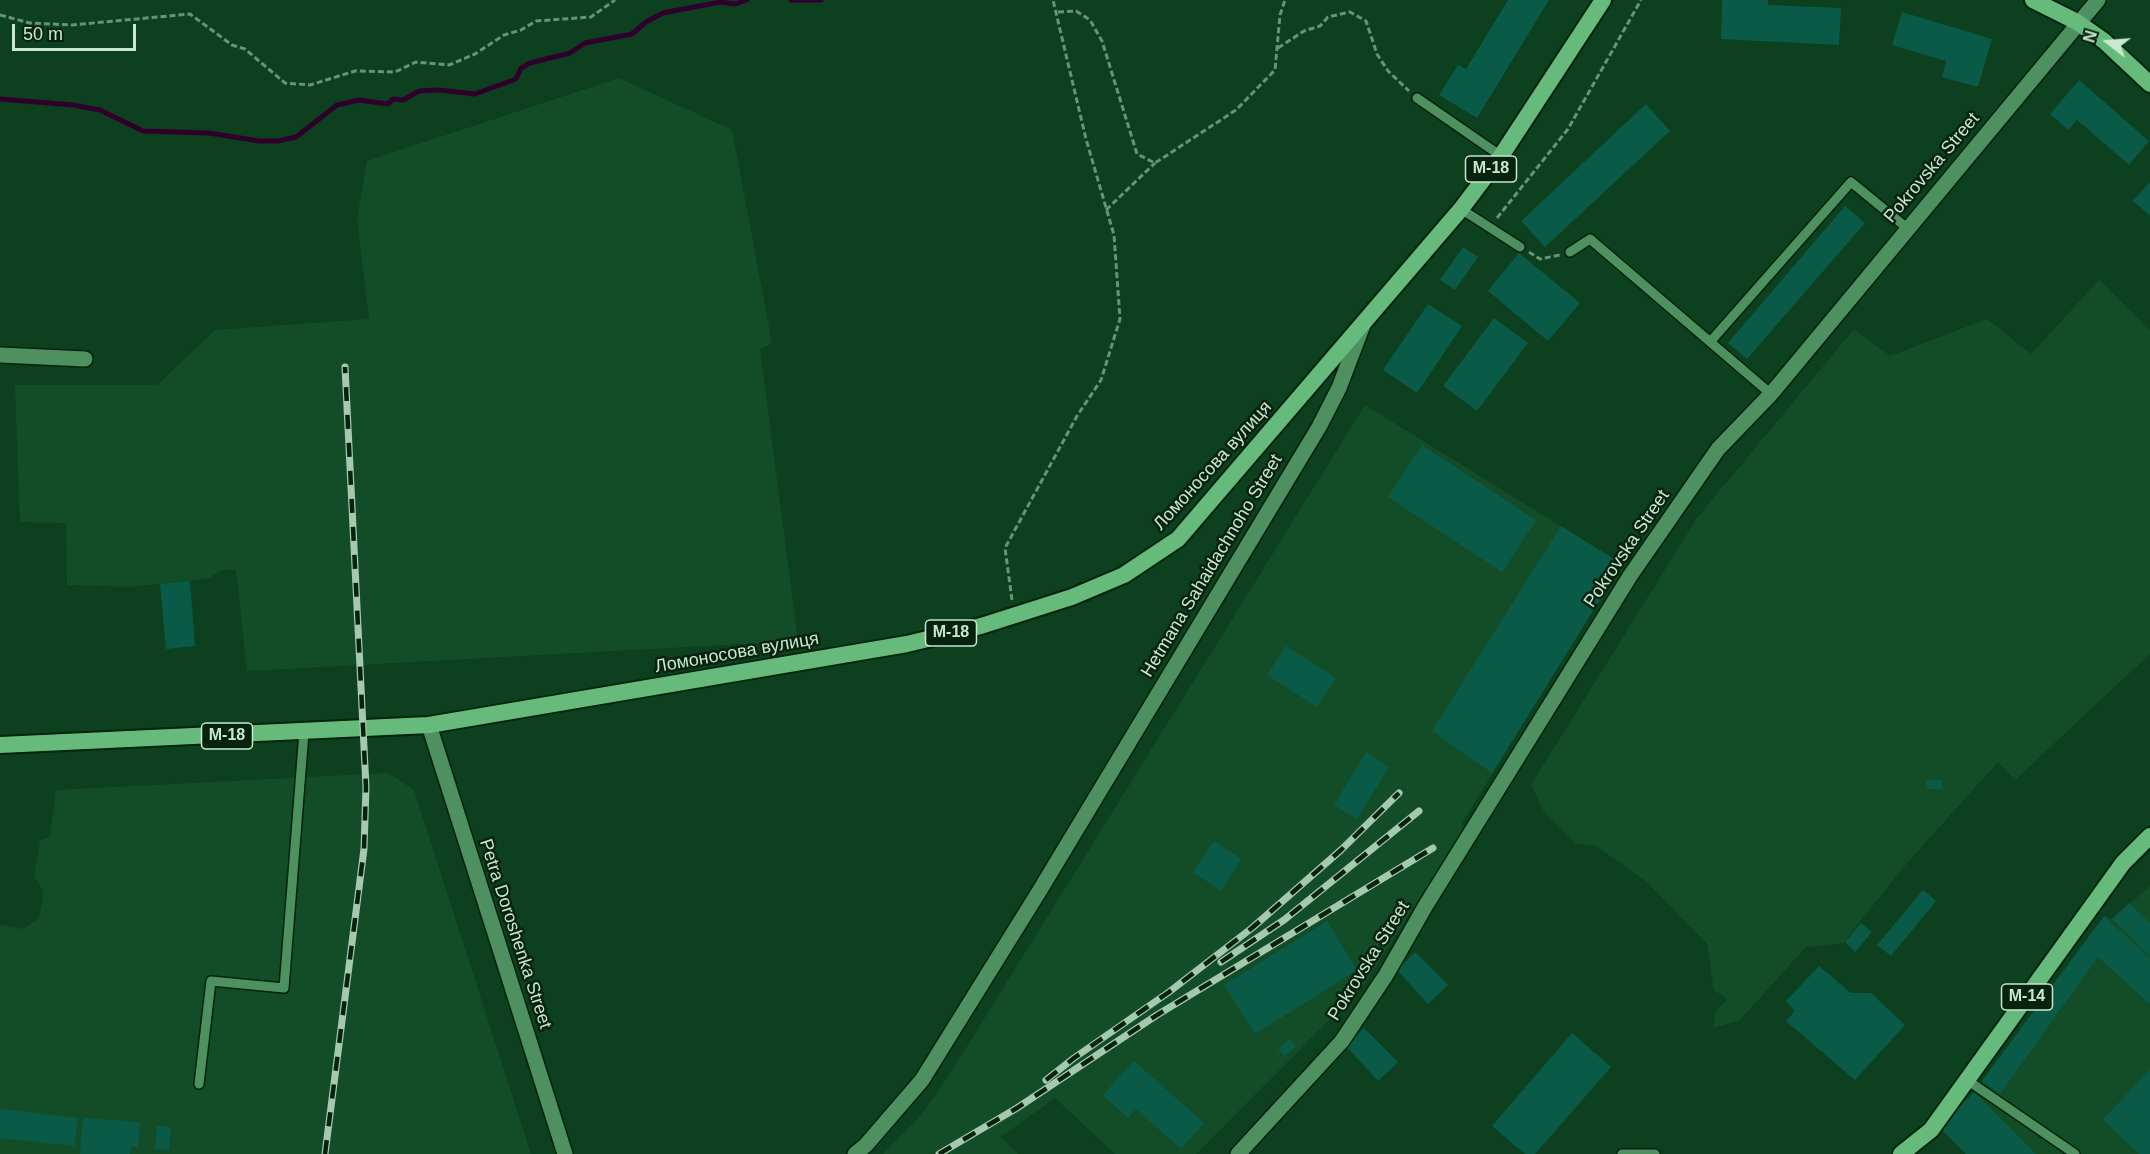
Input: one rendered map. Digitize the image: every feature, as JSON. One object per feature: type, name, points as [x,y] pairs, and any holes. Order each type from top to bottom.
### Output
[{"type":"highway","name":"Hetmana Sahaidachnoho Street","points":[[1363,325],[1461,209],[1501,156],[1602,0]]},
{"type":"highway","points":[[2033,0],[2078,22],[2104,42],[2150,84]]},
{"type":"highway","name":"Ломоносова вулиця","points":[[0,745],[429,725],[907,644],[1014,616],[1072,597],[1124,575],[1178,539],[1363,325]]},
{"type":"highway","name":"М-14","points":[[1901,1154],[1931,1130],[2123,863],[2150,836]]},
{"type":"street","name":"Pokrovska Street","points":[[1238,1154],[1342,1041],[1386,975],[1630,576],[1718,449],[1771,393],[2098,0]]},
{"type":"street","name":"Hetmana Sahaidachnoho Street","points":[[855,1154],[922,1080],[1046,880],[1319,427],[1339,388],[1363,325]]},
{"type":"street","points":[[0,355],[85,359]]},
{"type":"street","name":"Petra Doroshenka Street","points":[[429,725],[565,1154]]},
{"type":"lane","points":[[1417,99],[1501,156]]},
{"type":"lane","points":[[1710,342],[1851,182],[1907,228]]},
{"type":"lane","points":[[1461,209],[1520,247]]},
{"type":"lane","points":[[1570,252],[1590,239],[1771,393]]},
{"type":"lane","points":[[199,1084],[211,981],[284,988],[304,732]]},
{"type":"lane","points":[[1967,1080],[2075,1154]]},
{"type":"lane","points":[[1622,1154],[1655,1154]]},
{"type":"path","points":[[0,15],[30,23],[72,26],[190,14],[232,45],[244,49],[285,83],[310,85],[355,71],[395,72],[416,62],[449,65],[475,54],[504,35],[521,30],[536,21],[591,17],[615,0]]},
{"type":"path","points":[[1014,616],[1005,548],[1077,416],[1101,380],[1120,319],[1114,235],[1072,82],[1058,12],[1053,0]]},
{"type":"path","points":[[1106,210],[1155,163],[1236,110],[1275,70],[1280,15],[1285,0]]},
{"type":"path","points":[[1489,229],[1568,129],[1641,0]]},
{"type":"path","points":[[1058,12],[1076,11],[1090,20],[1102,40],[1137,154],[1155,163]]},
{"type":"path","points":[[1278,48],[1305,31],[1320,26],[1328,17],[1350,12],[1366,21],[1377,54],[1388,71],[1417,99]]},
{"type":"path","points":[[1540,259],[1570,252]]},
{"type":"shaded area","points":[[619,78],[732,130],[772,343],[760,349],[798,641],[247,671],[236,570],[222,570],[209,578],[129,587],[67,585],[66,523],[20,522],[15,385],[157,385],[215,330],[369,319],[357,219],[367,161]]},
{"type":"shaded area","points":[[2099,280],[2150,330],[2150,654],[2015,780],[1998,762],[1908,862],[1843,943],[1806,947],[1740,1020],[1713,1028],[1716,1011],[1727,999],[1714,990],[1707,944],[1647,882],[1595,845],[1576,844],[1544,812],[1531,785],[1697,518],[1854,329],[1890,356],[1987,319],[2031,354]]},
{"type":"shaded area","points":[[1365,405],[1622,564],[1462,823],[1465,834],[1415,905],[1365,984],[1196,1154],[1115,1154],[1055,1098],[1001,1137],[1018,1154],[883,1154],[916,1121],[948,1077]]},
{"type":"shaded area","points":[[388,773],[414,790],[531,1154],[0,1154],[0,925],[24,929],[39,918],[44,892],[34,876],[40,840],[50,837],[56,790]]},
{"type":"shaded area","points":[[2150,886],[2150,1154],[1966,1154],[1939,1127],[1974,1092],[2104,916],[2112,919]]},
{"type":"building","points":[[1508,0],[1549,0],[1477,118],[1439,95],[1458,65],[1466,69]]},
{"type":"building","points":[[1722,0],[1768,0],[1768,5],[1841,8],[1839,45],[1721,39]]},
{"type":"building","points":[[1902,12],[1992,39],[1978,87],[1942,77],[1946,61],[1892,45]]},
{"type":"building","points":[[2079,80],[2149,141],[2129,165],[2077,120],[2068,130],[2050,114]]},
{"type":"building","points":[[1646,104],[1670,131],[1545,247],[1521,221]]},
{"type":"building","points":[[2150,182],[2150,216],[2133,201]]},
{"type":"building","points":[[1845,206],[1865,223],[1747,359],[1728,343]]},
{"type":"building","points":[[1463,247],[1478,257],[1455,290],[1440,280]]},
{"type":"building","points":[[1519,253],[1580,303],[1548,341],[1488,291]]},
{"type":"building","points":[[1428,304],[1462,326],[1417,393],[1383,370]]},
{"type":"building","points":[[1494,318],[1528,343],[1477,411],[1443,386]]},
{"type":"building","points":[[1422,445],[1536,520],[1502,572],[1388,497]]},
{"type":"building","points":[[1561,526],[1622,564],[1492,773],[1432,731]]},
{"type":"building","points":[[190,581],[195,646],[166,649],[160,584]]},
{"type":"building","points":[[1286,646],[1336,678],[1317,707],[1267,675]]},
{"type":"building","points":[[1366,752],[1389,767],[1357,819],[1334,805]]},
{"type":"building","points":[[1926,780],[1942,780],[1942,789],[1927,789]]},
{"type":"building","points":[[1214,841],[1241,859],[1221,891],[1193,872]]},
{"type":"building","points":[[1923,890],[1936,901],[1891,956],[1877,945]]},
{"type":"building","points":[[2129,903],[2150,923],[2150,956],[2112,919]]},
{"type":"building","points":[[2104,916],[2150,958],[2150,1004],[2098,957],[2000,1094],[1982,1081]]},
{"type":"building","points":[[1327,921],[1357,970],[1255,1034],[1224,985]]},
{"type":"building","points":[[1861,923],[1872,932],[1855,952],[1845,942]]},
{"type":"building","points":[[1415,952],[1448,985],[1428,1004],[1397,970]]},
{"type":"building","points":[[1819,966],[1851,993],[1871,993],[1905,1025],[1855,1080],[1786,1021],[1795,1011],[1786,1001]]},
{"type":"building","points":[[1364,1028],[1398,1062],[1378,1081],[1346,1046]]},
{"type":"building","points":[[1572,1033],[1611,1067],[1535,1154],[1525,1154],[1492,1126]]},
{"type":"building","points":[[1289,1039],[1296,1046],[1285,1056],[1278,1050]]},
{"type":"building","points":[[1134,1061],[1204,1123],[1181,1149],[1136,1109],[1128,1118],[1103,1095]]},
{"type":"building","points":[[2150,1070],[2150,1154],[2139,1154],[2103,1119]]},
{"type":"building","points":[[1974,1092],[2036,1154],[1966,1154],[1939,1127]]},
{"type":"building","points":[[0,1109],[78,1118],[74,1146],[0,1138]]},
{"type":"building","points":[[83,1118],[140,1122],[138,1147],[131,1146],[130,1154],[80,1154]]},
{"type":"building","points":[[157,1126],[171,1127],[169,1150],[155,1149]]},
{"type":"waterway","points":[[0,99],[73,105],[100,110],[143,131],[209,133],[259,141],[278,141],[296,137],[337,105],[359,100],[388,104],[393,99],[403,100],[419,91],[439,90],[475,94],[516,79],[521,68],[530,63],[570,53],[585,43],[632,34],[646,22],[663,13],[720,2],[735,4],[747,0]]},
{"type":"waterway","points":[[791,0],[821,0]]},
{"type":"railway","points":[[325,1154],[364,849],[366,787],[345,367]]},
{"type":"railway","points":[[1046,1080],[1169,992],[1252,928],[1341,850],[1399,793]]},
{"type":"railway","points":[[1221,962],[1284,920],[1419,811]]},
{"type":"railway","points":[[939,1154],[1017,1108],[1157,1015],[1433,848]]}]
